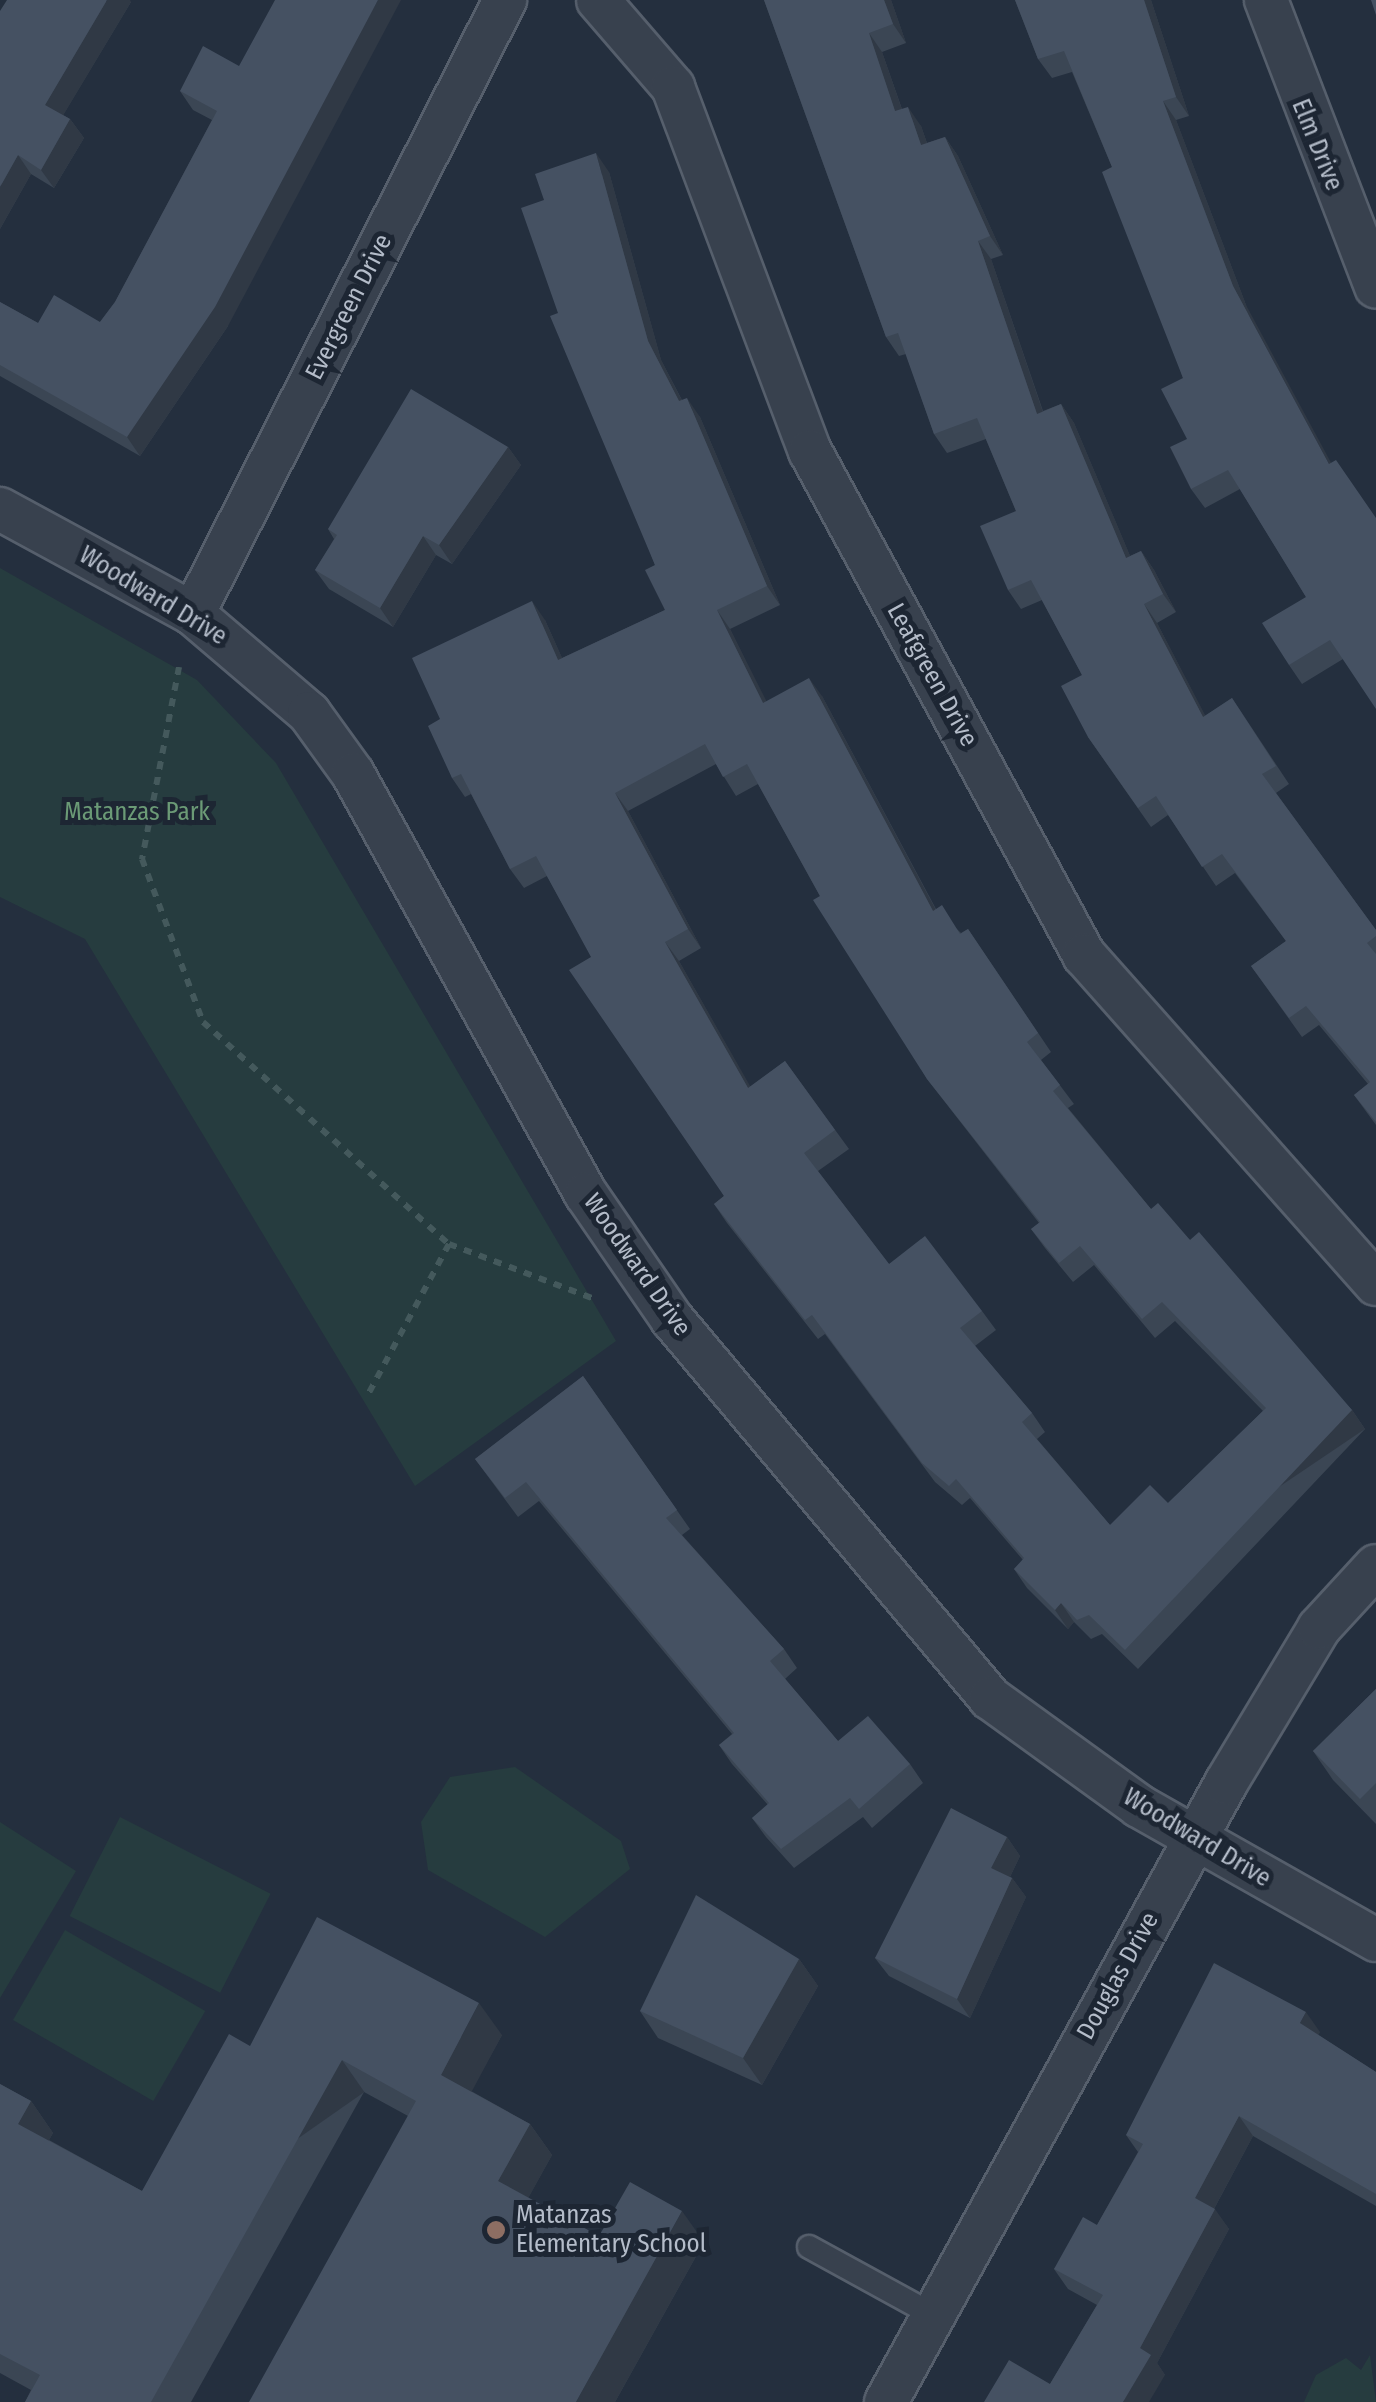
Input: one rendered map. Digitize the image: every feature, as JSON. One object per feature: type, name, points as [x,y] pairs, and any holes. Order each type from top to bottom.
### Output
[{"type":"street","name":"Evergreen Drive","points":[[194,614],[505,0]]},
{"type":"street","name":"Leafgreen Drive","points":[[598,0],[673,87],[810,452],[1084,955],[1376,1284]]},
{"type":"street","name":"Elm Drive","points":[[1266,0],[1376,287]]},
{"type":"street","name":"Woodward Drive","points":[[0,508],[194,614],[262,664],[352,774],[586,1194],[823,1508],[990,1698],[1193,1839],[1376,1940]]},
{"type":"street","name":"Douglas Drive","points":[[886,2402],[1193,1839],[1319,1628],[1376,1566]]},
{"type":"lane","points":[[809,2246],[933,2315]]},
{"type":"path","points":[[194,614],[142,859],[203,1022],[449,1244],[606,1303]]},
{"type":"path","points":[[367,1396],[449,1244]]},
{"type":"green space","name":"Matanzas Park","points":[[0,568],[197,680],[276,763],[616,1341],[415,1486],[85,939],[0,897]]},
{"type":"green space","points":[[515,1767],[621,1841],[630,1869],[545,1937],[428,1870],[421,1822],[450,1777]]},
{"type":"green space","points":[[120,1817],[271,1894],[220,1993],[70,1916]]},
{"type":"green space","points":[[0,1822],[76,1871],[0,1998]]},
{"type":"green space","points":[[65,1930],[205,2011],[153,2101],[13,2020]]},
{"type":"green space","points":[[1370,2355],[1376,2402],[1304,2402],[1316,2375],[1346,2358],[1361,2370]]},
{"type":"building","points":[[7,0],[107,0],[45,105],[70,119],[41,170],[18,155],[0,187],[0,11]]},
{"type":"building","points":[[275,0],[378,0],[215,307],[127,437],[0,365],[0,302],[38,323],[54,295],[100,322],[115,302],[217,111],[180,91],[203,46],[239,66]]},
{"type":"building","points":[[764,0],[884,0],[893,24],[869,33],[895,111],[908,107],[921,145],[945,137],[990,236],[978,241],[1037,414],[1061,404],[1126,558],[1141,551],[1163,594],[1144,604],[1203,717],[1232,698],[1276,766],[1262,774],[1376,930],[1376,936],[1367,943],[1376,954],[1376,1122],[1354,1095],[1370,1082],[1306,1006],[1289,1018],[1251,966],[1286,941],[1222,854],[1202,867],[1156,796],[1138,808],[1088,737],[1061,686],[1082,675],[1031,580],[1008,590],[980,526],[1016,511],[977,418],[934,434],[898,333],[886,337]]},
{"type":"building","points":[[1015,0],[1144,0],[1176,97],[1163,101],[1233,286],[1329,464],[1336,460],[1376,518],[1376,709],[1330,640],[1289,665],[1262,623],[1306,597],[1228,470],[1191,489],[1170,447],[1187,439],[1161,389],[1183,378],[1102,172],[1112,167],[1064,51],[1038,59]]},
{"type":"building","points":[[596,153],[648,341],[679,401],[687,398],[767,586],[717,610],[763,703],[809,678],[933,911],[942,905],[960,934],[968,929],[1038,1033],[1027,1042],[1060,1085],[1053,1091],[1151,1209],[1158,1203],[1190,1240],[1199,1232],[1352,1410],[1125,1650],[1089,1615],[1077,1620],[1061,1603],[1055,1610],[1014,1569],[1024,1558],[956,1479],[949,1486],[922,1463],[812,1315],[805,1320],[714,1204],[724,1196],[569,970],[591,957],[536,856],[510,869],[461,774],[452,778],[428,726],[440,719],[412,658],[532,601],[558,660],[665,610],[645,570],[655,565],[550,316],[558,313],[521,208],[544,200],[535,174]],"holes":[[[705,744],[723,777],[747,764],[820,896],[813,900],[927,1079],[1040,1222],[1031,1229],[1059,1263],[1080,1246],[1142,1319],[1162,1302],[1266,1408],[1168,1503],[1150,1485],[1110,1525],[1022,1422],[1032,1413],[960,1328],[982,1311],[925,1236],[889,1264],[804,1153],[835,1130],[785,1061],[748,1088],[665,942],[688,929],[615,793]]]},
{"type":"building","points":[[411,389],[508,447],[439,545],[423,536],[380,608],[315,570],[337,535],[328,529]]},
{"type":"building","points":[[583,1376],[677,1510],[666,1518],[784,1649],[770,1661],[838,1741],[868,1716],[910,1764],[859,1809],[850,1798],[781,1849],[752,1818],[769,1803],[719,1745],[734,1733],[526,1482],[505,1498],[475,1459]]},
{"type":"building","points":[[1376,1689],[1376,1783],[1360,1799],[1313,1751]]},
{"type":"building","points":[[951,1808],[1007,1837],[991,1868],[1012,1878],[957,1999],[875,1958]]},
{"type":"building","points":[[696,1895],[799,1959],[743,2058],[640,2011]]},
{"type":"building","points":[[317,1917],[479,2003],[441,2075],[530,2124],[498,2181],[599,2236],[630,2182],[682,2211],[576,2402],[249,2402],[416,2101],[342,2060],[151,2402],[25,2402],[40,2375],[0,2354],[0,2084],[31,2101],[18,2124],[142,2191],[229,2034],[250,2046]]},
{"type":"building","points":[[1214,1963],[1306,2012],[1300,2023],[1376,2072],[1376,2194],[1239,2116],[1195,2198],[1215,2209],[1140,2348],[1151,2355],[1123,2402],[984,2402],[1009,2360],[1050,2384],[1103,2295],[1054,2269],[1083,2217],[1097,2225],[1143,2144],[1126,2135]]},
{"type":"place","name":"Matanzas Elementary School","points":[[496,2230]]}]
